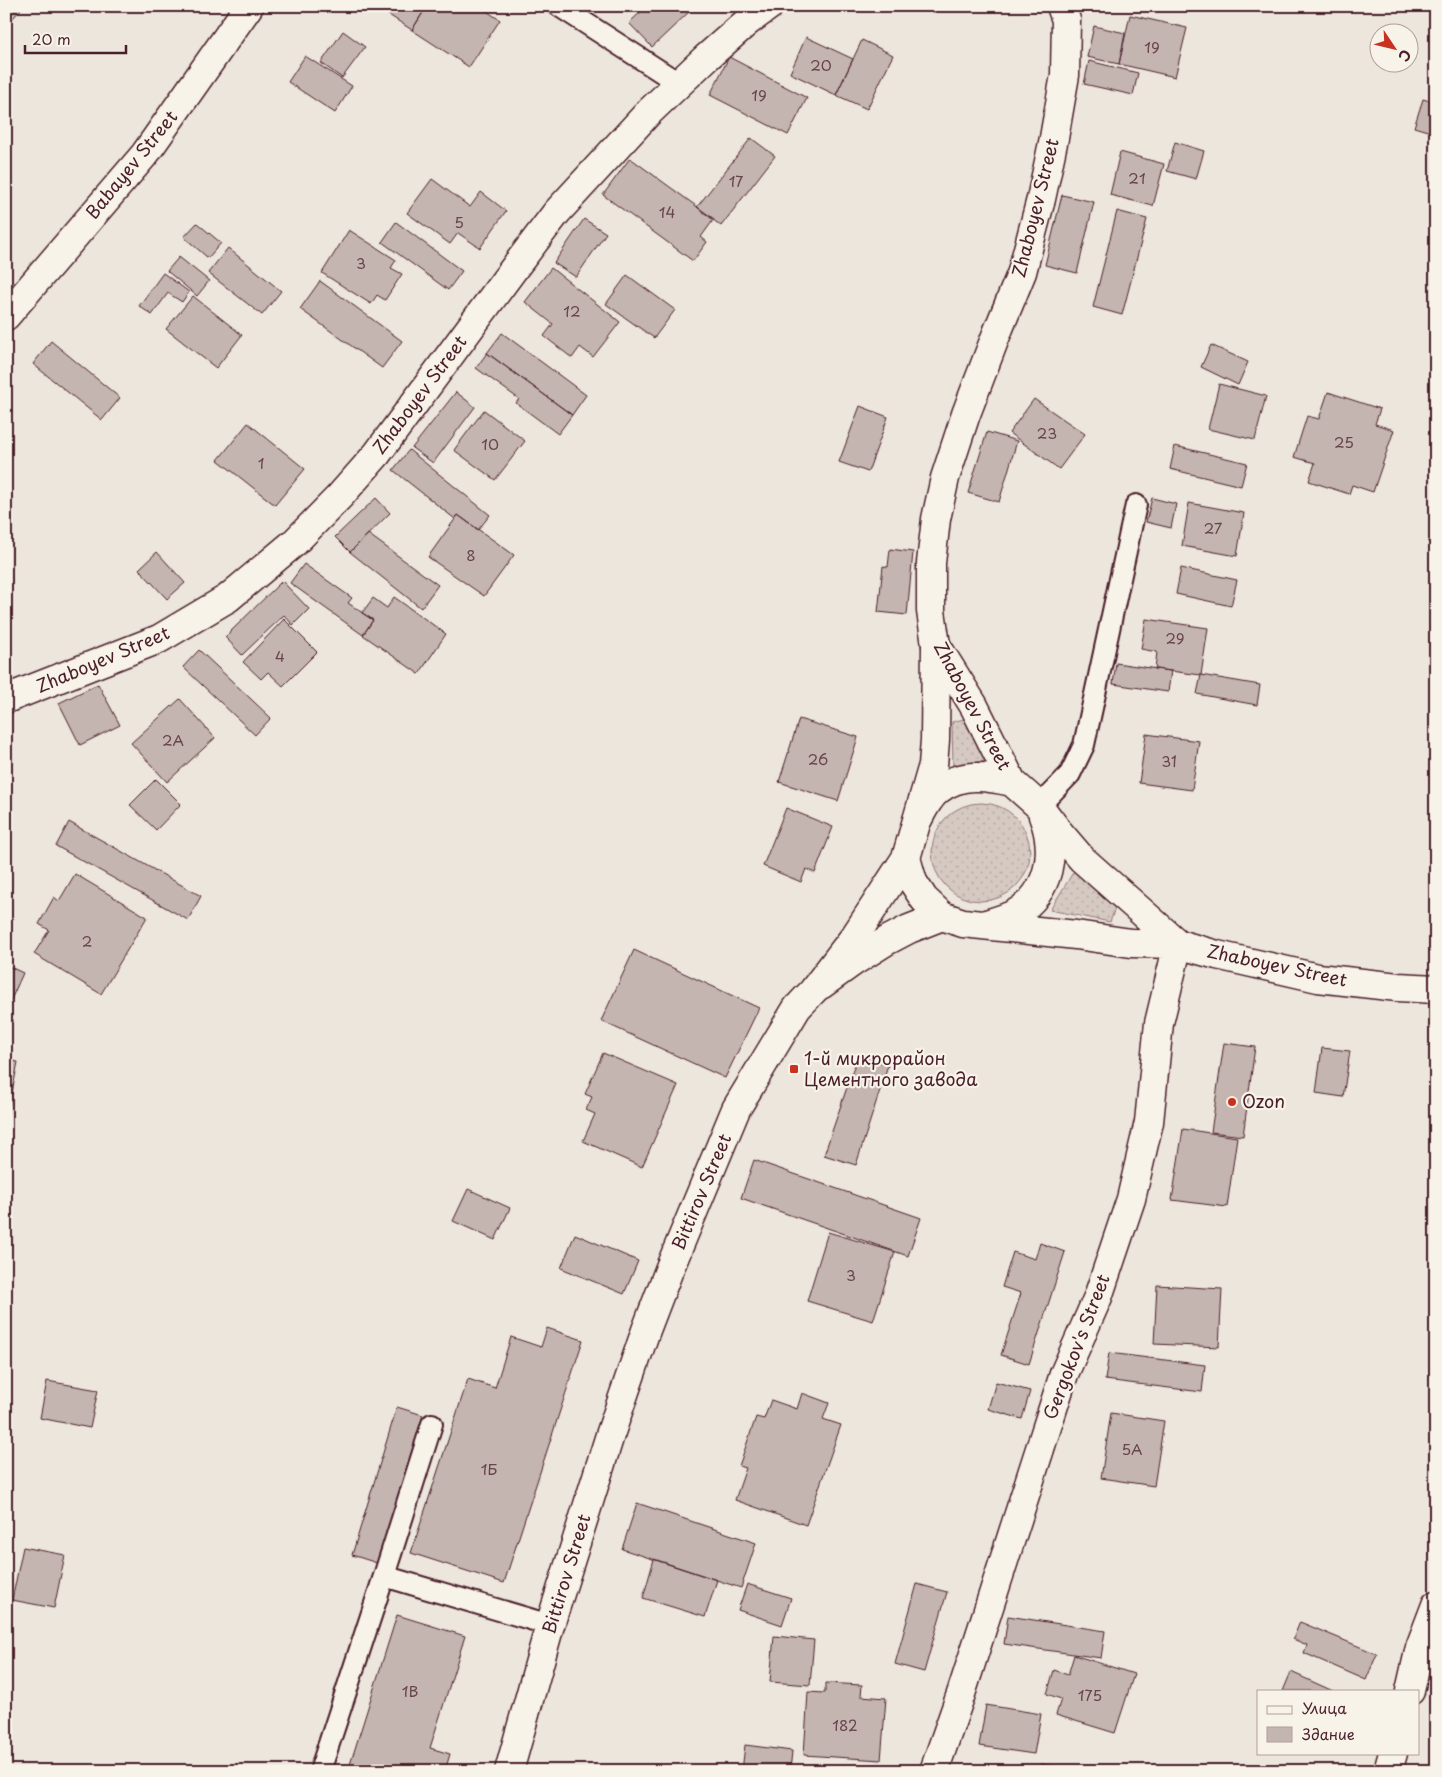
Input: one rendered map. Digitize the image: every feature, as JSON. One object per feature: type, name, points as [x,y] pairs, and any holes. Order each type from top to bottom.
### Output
[{"type":"street","name":"Babayev Street","points":[[6,316],[145,154],[249,6]]},
{"type":"street","name":"Zhaboyev Street","points":[[6,699],[159,639],[228,598],[295,542],[340,496],[376,454],[557,212],[648,113],[733,34],[769,6]]},
{"type":"street","name":"Zhaboyev Street","points":[[1061,6],[1066,20],[1065,75],[1041,199],[1022,272],[996,333],[966,414],[945,478],[936,519],[931,563],[931,611],[936,645],[974,706],[1012,782],[1039,806],[1082,859],[1178,944],[1318,978],[1398,987],[1436,989]]},
{"type":"street","name":"Bittirov Street","points":[[509,1771],[550,1625],[610,1435],[646,1330],[736,1109],[798,1008],[855,936],[906,858],[933,765],[936,716],[936,645]]},
{"type":"street","points":[[915,823],[938,790],[952,782],[970,777],[990,777],[1012,782]]},
{"type":"street","points":[[985,924],[1015,913],[1031,901],[1043,884],[1050,865],[1051,845],[1047,826],[1039,806]]},
{"type":"street","points":[[906,858],[913,882],[924,898],[942,916],[963,923],[985,924],[1131,943],[1178,944]]},
{"type":"street","points":[[813,991],[888,940],[909,929],[942,916]]},
{"type":"street","name":"Gergokov's Street","points":[[934,1771],[1064,1374],[1098,1297],[1131,1199],[1149,1122],[1159,1023],[1178,944]]},
{"type":"street","points":[[1410,1690],[1420,1647],[1436,1605]]},
{"type":"street","points":[[1388,1771],[1393,1754]]},
{"type":"lane","points":[[559,6],[680,84]]},
{"type":"lane","points":[[1039,806],[1070,774],[1084,745],[1136,505]]},
{"type":"lane","points":[[320,1771],[432,1424]]},
{"type":"lane","points":[[384,1576],[550,1625]]},
{"type":"shaded area","points":[[968,718],[990,760],[953,766],[952,722]]},
{"type":"shaded area","points":[[981,803],[1000,806],[1016,817],[1027,833],[1030,852],[1027,871],[1016,887],[1000,898],[981,901],[962,898],[946,887],[935,871],[932,852],[935,833],[946,817],[962,806]]},
{"type":"shaded area","points":[[1074,871],[1115,908],[1110,922],[1050,910]]},
{"type":"building","points":[[6,6],[18,6],[21,9],[6,26]]},
{"type":"building","points":[[375,6],[427,6],[412,30]]},
{"type":"building","points":[[427,6],[479,6],[500,20],[469,67],[412,30]]},
{"type":"building","points":[[647,6],[685,6],[690,11],[652,47],[629,23]]},
{"type":"building","points":[[1130,15],[1187,28],[1175,77],[1119,64]]},
{"type":"building","points":[[1094,26],[1125,33],[1119,64],[1087,57]]},
{"type":"building","points":[[343,31],[365,47],[342,78],[321,63]]},
{"type":"building","points":[[806,37],[853,59],[836,95],[790,73]]},
{"type":"building","points":[[862,40],[893,55],[867,109],[836,95]]},
{"type":"building","points":[[305,56],[352,86],[335,113],[288,82]]},
{"type":"building","points":[[729,57],[807,98],[788,135],[710,95]]},
{"type":"building","points":[[1089,61],[1138,73],[1133,95],[1084,84]]},
{"type":"building","points":[[1423,99],[1436,103],[1436,117],[1431,132],[1414,127]]},
{"type":"building","points":[[751,138],[775,156],[721,226],[697,207]]},
{"type":"building","points":[[1175,142],[1204,151],[1196,179],[1167,171]]},
{"type":"building","points":[[1120,152],[1164,164],[1153,206],[1110,195]]},
{"type":"building","points":[[630,158],[714,219],[701,237],[707,242],[693,261],[603,195]]},
{"type":"building","points":[[432,179],[470,207],[481,192],[506,211],[480,248],[458,233],[450,244],[407,213]]},
{"type":"building","points":[[1062,195],[1094,202],[1077,273],[1045,265]]},
{"type":"building","points":[[1117,211],[1147,219],[1122,315],[1093,307]]},
{"type":"building","points":[[584,219],[606,233],[576,277],[554,263]]},
{"type":"building","points":[[396,222],[462,271],[448,290],[382,242]]},
{"type":"building","points":[[197,223],[221,243],[208,258],[184,237]]},
{"type":"building","points":[[349,230],[396,260],[391,268],[402,274],[385,300],[377,295],[371,304],[322,273]]},
{"type":"building","points":[[228,248],[281,291],[262,315],[208,273]]},
{"type":"building","points":[[179,257],[209,281],[197,296],[167,271]]},
{"type":"building","points":[[551,268],[620,322],[593,357],[580,347],[572,358],[544,336],[553,324],[525,302]]},
{"type":"building","points":[[163,273],[189,292],[182,302],[168,293],[152,315],[139,306]]},
{"type":"building","points":[[627,275],[675,310],[654,338],[606,304]]},
{"type":"building","points":[[320,281],[402,341],[382,368],[300,309]]},
{"type":"building","points":[[193,296],[242,335],[216,368],[166,329]]},
{"type":"building","points":[[502,333],[586,395],[572,415],[487,353]]},
{"type":"building","points":[[51,341],[120,398],[102,420],[33,364]]},
{"type":"building","points":[[1211,345],[1248,362],[1238,385],[1201,367]]},
{"type":"building","points":[[487,353],[572,415],[558,434],[516,403],[519,399],[476,368]]},
{"type":"building","points":[[1219,384],[1266,396],[1255,440],[1208,429]]},
{"type":"building","points":[[456,392],[475,407],[433,463],[412,448]]},
{"type":"building","points":[[1328,392],[1380,409],[1375,424],[1394,430],[1373,492],[1352,485],[1349,494],[1309,481],[1315,463],[1294,457],[1307,416],[1319,419]]},
{"type":"building","points":[[1034,399],[1085,434],[1059,469],[1009,433]]},
{"type":"building","points":[[860,406],[888,417],[868,472],[839,462]]},
{"type":"building","points":[[484,410],[525,441],[495,480],[454,450]]},
{"type":"building","points":[[248,423],[305,469],[275,505],[218,460]]},
{"type":"building","points":[[987,432],[1017,441],[999,502],[968,493]]},
{"type":"building","points":[[1175,446],[1247,463],[1241,486],[1170,469]]},
{"type":"building","points":[[409,450],[490,515],[478,530],[458,515],[455,519],[393,470]]},
{"type":"building","points":[[376,498],[390,513],[350,552],[335,537]]},
{"type":"building","points":[[1152,498],[1176,504],[1171,528],[1146,522]]},
{"type":"building","points":[[1189,503],[1244,513],[1237,556],[1182,546]]},
{"type":"building","points":[[458,515],[514,555],[484,596],[428,557]]},
{"type":"building","points":[[368,534],[438,585],[421,608],[350,552]]},
{"type":"building","points":[[890,549],[913,552],[907,615],[878,612],[883,566],[888,567]]},
{"type":"building","points":[[157,552],[185,583],[167,599],[139,569]]},
{"type":"building","points":[[304,564],[352,598],[348,603],[373,620],[363,635],[290,583]]},
{"type":"building","points":[[1181,568],[1237,580],[1231,606],[1176,594]]},
{"type":"building","points":[[282,581],[309,609],[293,625],[284,615],[242,655],[225,637]]},
{"type":"building","points":[[394,597],[446,634],[419,674],[363,635],[373,620],[362,613],[373,598],[387,608]]},
{"type":"building","points":[[284,619],[317,652],[283,686],[268,672],[261,679],[243,662]]},
{"type":"building","points":[[1146,619],[1208,628],[1201,675],[1155,669],[1157,652],[1141,649]]},
{"type":"building","points":[[199,650],[271,718],[255,735],[183,667]]},
{"type":"building","points":[[1116,663],[1171,671],[1168,692],[1113,684]]},
{"type":"building","points":[[1201,675],[1260,685],[1257,705],[1197,694]]},
{"type":"building","points":[[98,684],[120,725],[80,745],[59,703]]},
{"type":"building","points":[[180,699],[215,738],[167,782],[131,743]]},
{"type":"building","points":[[799,719],[858,737],[838,801],[779,782]]},
{"type":"building","points":[[1146,734],[1199,741],[1192,790],[1139,783]]},
{"type":"building","points":[[156,779],[181,804],[156,830],[130,805]]},
{"type":"building","points":[[786,808],[833,827],[815,873],[806,869],[801,882],[763,866]]},
{"type":"building","points":[[69,822],[201,896],[188,920],[56,846]]},
{"type":"building","points":[[75,874],[147,917],[101,994],[34,954],[49,930],[39,924],[54,897],[59,901]]},
{"type":"building","points":[[634,950],[759,1008],[725,1078],[601,1021]]},
{"type":"building","points":[[6,965],[23,973],[10,1002],[6,1000]]},
{"type":"building","points":[[1224,1043],[1255,1047],[1243,1136],[1211,1132]]},
{"type":"building","points":[[1322,1048],[1350,1051],[1343,1097],[1316,1093]]},
{"type":"building","points":[[603,1053],[678,1085],[642,1167],[583,1141],[595,1114],[586,1110],[592,1097],[585,1094]]},
{"type":"building","points":[[858,1055],[888,1065],[856,1165],[824,1155]]},
{"type":"building","points":[[6,1060],[18,1062],[6,1123]]},
{"type":"building","points":[[1183,1129],[1237,1137],[1227,1207],[1172,1200]]},
{"type":"building","points":[[754,1160],[921,1218],[908,1256],[741,1198]]},
{"type":"building","points":[[468,1189],[510,1208],[495,1240],[453,1221]]},
{"type":"building","points":[[828,1232],[895,1252],[873,1321],[807,1301]]},
{"type":"building","points":[[575,1234],[638,1261],[624,1294],[561,1268]]},
{"type":"building","points":[[1040,1243],[1065,1252],[1029,1364],[1001,1355],[1021,1293],[1002,1287],[1013,1252],[1035,1259]]},
{"type":"building","points":[[1157,1285],[1222,1289],[1219,1347],[1154,1344]]},
{"type":"building","points":[[547,1328],[583,1340],[504,1583],[411,1553],[468,1379],[495,1388],[511,1337],[541,1347]]},
{"type":"building","points":[[1109,1353],[1205,1365],[1202,1392],[1105,1380]]},
{"type":"building","points":[[47,1381],[98,1390],[90,1428],[40,1418]]},
{"type":"building","points":[[996,1382],[1030,1391],[1022,1419],[988,1409]]},
{"type":"building","points":[[802,1393],[829,1403],[823,1419],[841,1425],[806,1525],[735,1500],[746,1468],[739,1466],[756,1417],[764,1419],[771,1400],[797,1409]]},
{"type":"building","points":[[397,1407],[423,1415],[377,1563],[352,1555]]},
{"type":"building","points":[[1111,1413],[1164,1421],[1154,1486],[1101,1478]]},
{"type":"building","points":[[637,1503],[756,1543],[741,1588],[622,1549]]},
{"type":"building","points":[[23,1547],[65,1555],[54,1608],[12,1600]]},
{"type":"building","points":[[654,1559],[717,1580],[705,1617],[643,1598]]},
{"type":"building","points":[[747,1584],[791,1598],[782,1625],[738,1610]]},
{"type":"building","points":[[917,1584],[947,1592],[924,1672],[895,1664]]},
{"type":"building","points":[[397,1615],[465,1636],[430,1748],[450,1754],[445,1771],[348,1771]]},
{"type":"building","points":[[1008,1616],[1105,1631],[1101,1658],[1004,1644]]},
{"type":"building","points":[[1300,1622],[1377,1654],[1366,1680],[1304,1653],[1307,1645],[1293,1639]]},
{"type":"building","points":[[774,1636],[814,1640],[810,1685],[770,1682]]},
{"type":"building","points":[[1074,1655],[1134,1674],[1115,1733],[1056,1715],[1061,1699],[1047,1694],[1054,1670],[1068,1675]]},
{"type":"building","points":[[1291,1672],[1331,1690],[1283,1690]]},
{"type":"building","points":[[825,1683],[862,1685],[861,1696],[886,1698],[881,1760],[804,1755],[808,1692],[825,1693]]},
{"type":"building","points":[[986,1705],[1041,1714],[1034,1754],[979,1746]]},
{"type":"building","points":[[745,1745],[792,1751],[790,1771],[742,1771]]},
{"type":"building","points":[[1041,1764],[1072,1768],[1071,1771],[1040,1771]]},
{"type":"place","name":"1-й микрорайон Цементного завода","points":[[794,1069]]},
{"type":"place","name":"Ozon","points":[[1232,1102]]}]
